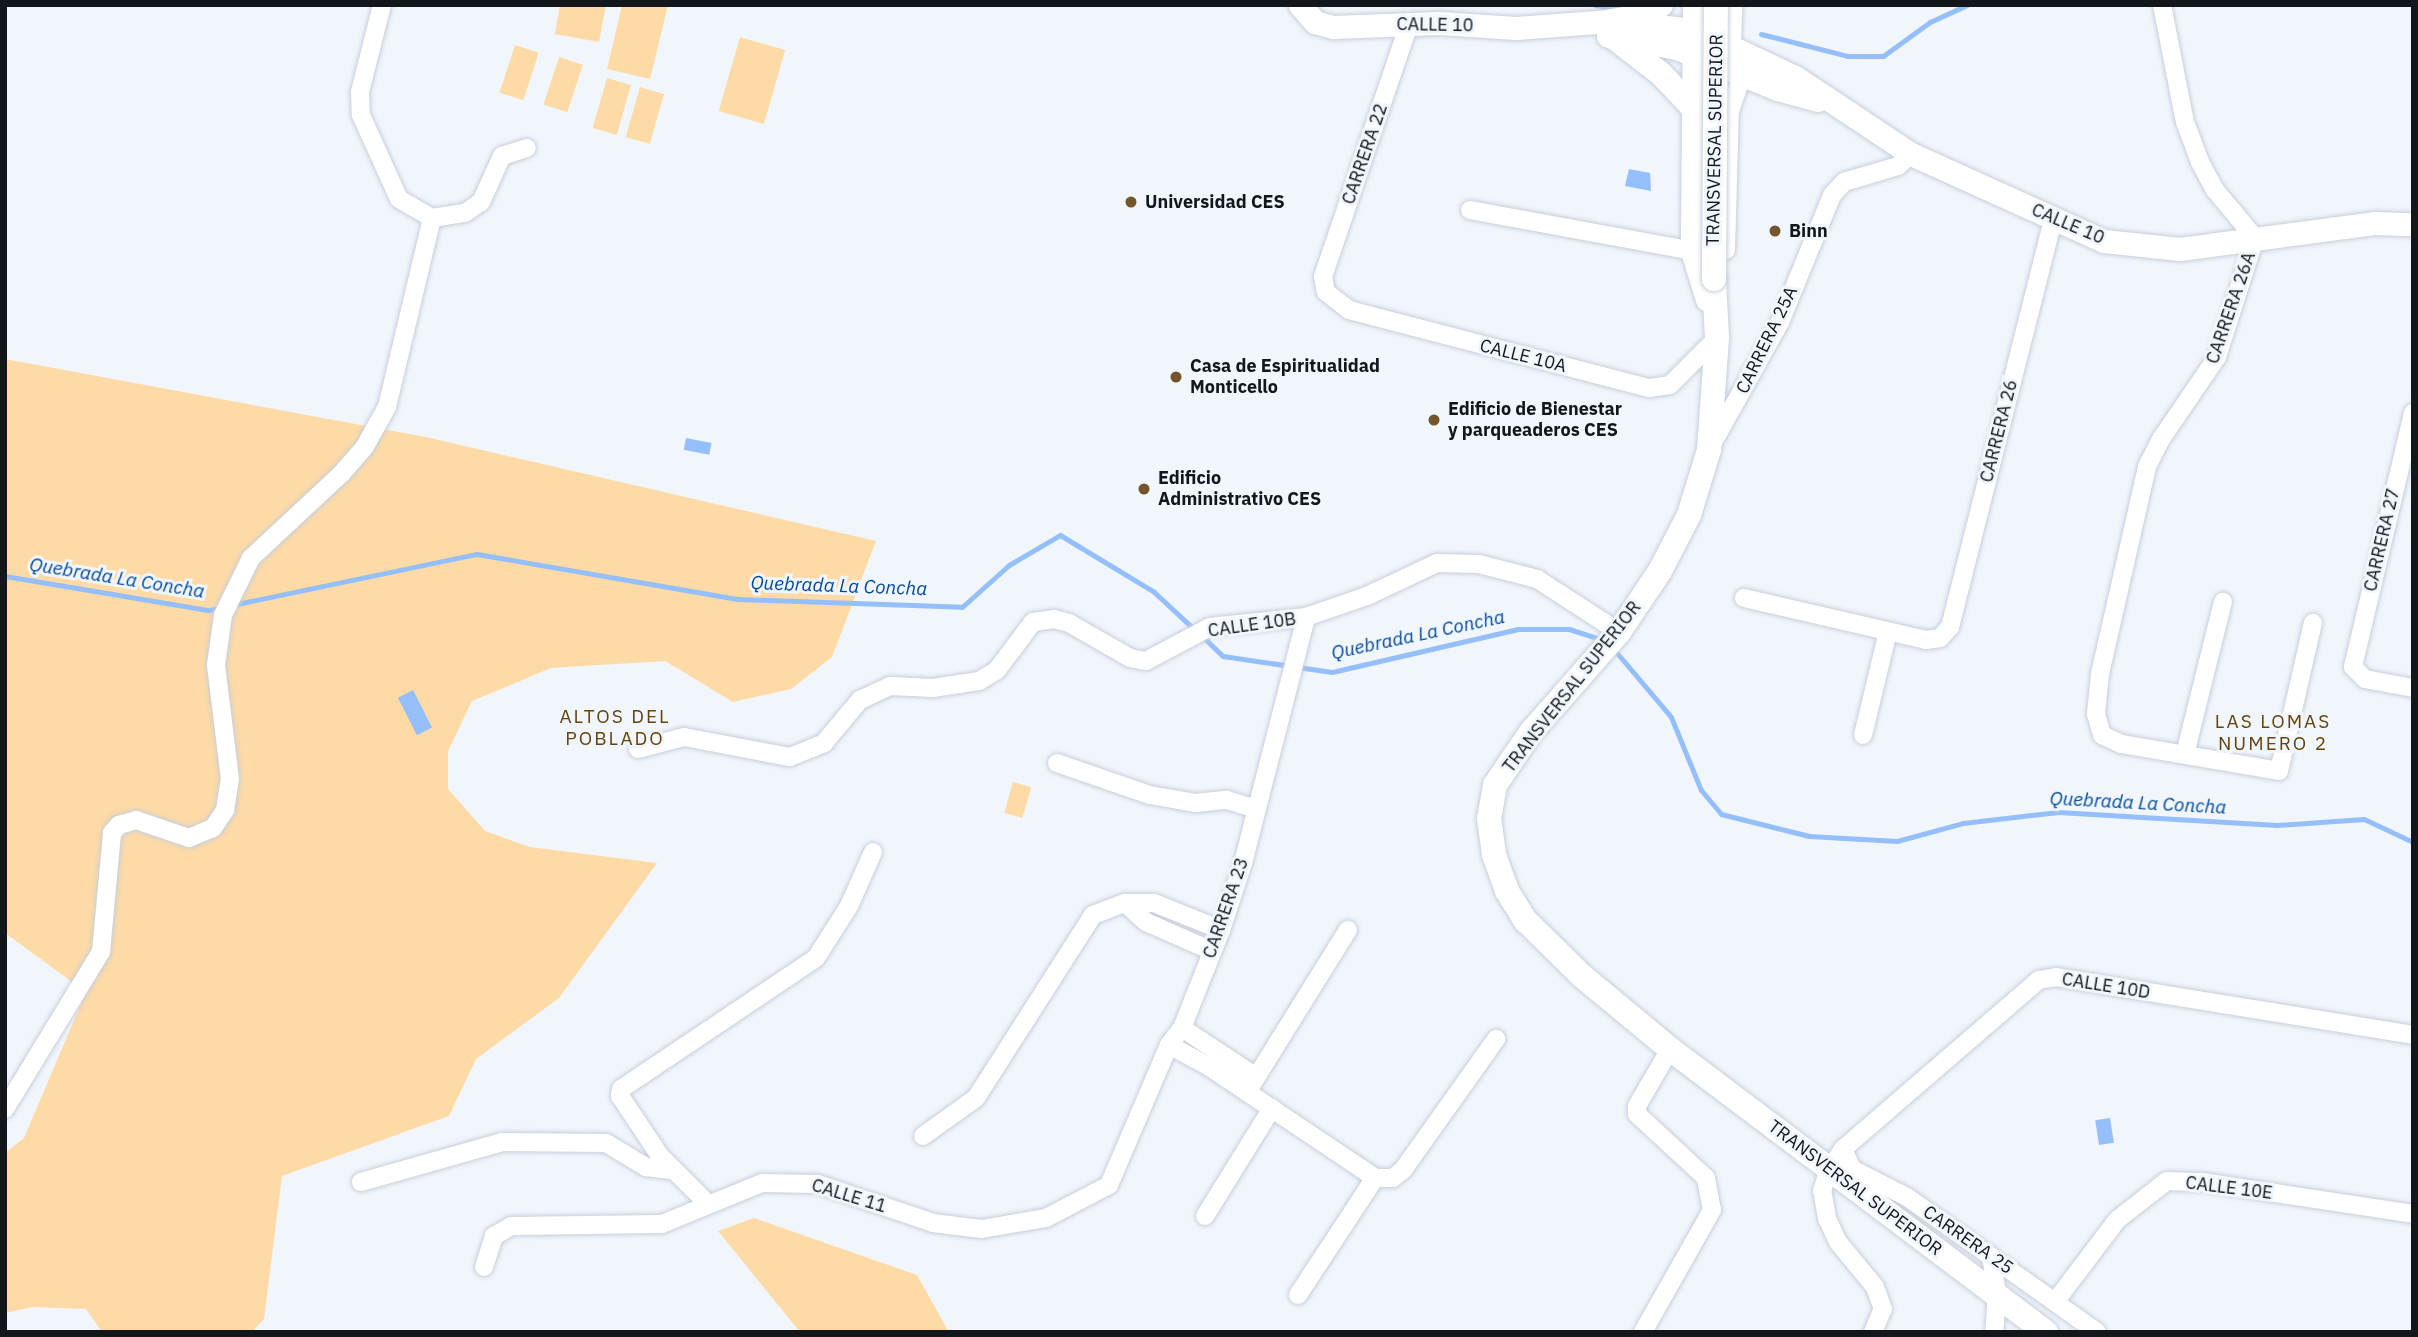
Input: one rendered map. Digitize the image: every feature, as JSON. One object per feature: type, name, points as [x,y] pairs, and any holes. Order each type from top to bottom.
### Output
[{"type":"main road","points":[[1661,5],[1611,29],[1661,74],[1697,112]]},
{"type":"main road","points":[[1695,5],[1697,112],[1694,212],[1682,248],[1716,331]]},
{"type":"main road","name":"TRANSVERSAL SUPERIOR","points":[[1716,5],[1719,278],[1709,450],[1689,515],[1660,571],[1612,640],[1531,732],[1495,785],[1489,818],[1494,855],[1507,891],[1526,921],[1582,976],[1670,1049],[2046,1332]]},
{"type":"main road","points":[[1729,43],[1730,5]]},
{"type":"street","points":[[382,5],[360,92],[361,115],[399,198],[432,218],[466,213],[481,202],[502,156],[527,148]]},
{"type":"street","name":"CARRERA 26A","points":[[2162,5],[2185,122],[2200,162],[2215,190],[2255,238],[2217,357],[2161,439],[2147,467],[2100,674],[2096,714],[2102,735],[2121,744],[2185,754]]},
{"type":"street","name":"CALLE 10","points":[[1308,13],[1333,27],[1409,24],[1695,30],[1729,43],[1795,77],[1829,103],[1911,155],[2104,242],[2146,249],[2180,249],[2375,223],[2413,224]]},
{"type":"street","name":"CARRERA 22","points":[[1323,285],[1409,24]]},
{"type":"street","name":"CALLE 10","points":[[1611,29],[1696,55],[1777,89],[1829,103]]},
{"type":"street","points":[[1719,278],[1730,111],[1743,74]]},
{"type":"street","name":"CARRERA 25A","points":[[1709,450],[1780,323],[1832,195],[1844,182],[1898,166],[1911,155]]},
{"type":"street","points":[[1470,209],[1682,248]]},
{"type":"street","points":[[5,1109],[101,952],[107,857],[113,833],[120,825],[136,820],[189,838],[213,828],[225,810],[230,779],[216,665],[223,615],[251,558],[342,474],[364,448],[387,407],[432,218]]},
{"type":"street","name":"CARRERA 26","points":[[1888,632],[1940,638],[1950,627],[2053,221]]},
{"type":"street","name":"CALLE 10A","points":[[1323,285],[1349,310],[1649,388],[1671,385],[1716,331]]},
{"type":"street","name":"CARRERA 27","points":[[2413,413],[2353,667],[2365,678],[2413,688]]},
{"type":"street","name":"CALLE 10B","points":[[638,749],[684,737],[773,755],[807,752],[824,743],[860,699],[890,686],[933,688],[979,681],[997,670],[1033,622],[1054,619],[1069,623],[1130,658],[1146,661],[1210,627],[1306,617],[1367,596],[1437,563],[1479,564],[1537,579],[1612,640]]},
{"type":"street","points":[[1744,598],[1888,632],[1863,735]]},
{"type":"street","points":[[2223,602],[2185,754],[2279,771],[2314,623]]},
{"type":"street","name":"CARRERA 23","points":[[1109,1185],[1169,1045],[1182,1028],[1221,930],[1257,809],[1306,617]]},
{"type":"street","points":[[1057,762],[1150,795],[1196,803],[1227,800],[1257,809]]},
{"type":"street","points":[[707,1203],[671,1170],[620,1096],[621,1089],[816,958],[849,906],[873,852]]},
{"type":"street","points":[[922,1136],[976,1098],[1093,915],[1125,903],[1154,903],[1221,930]]},
{"type":"street","points":[[1125,903],[1146,922],[1212,951]]},
{"type":"street","points":[[1252,1084],[1348,930]]},
{"type":"street","name":"CALLE 10D","points":[[1829,1170],[1843,1149],[2039,980],[2056,977],[2413,1035]]},
{"type":"street","points":[[1182,1028],[1252,1084],[1272,1108],[1375,1178],[1393,1178],[1403,1170],[1496,1039]]},
{"type":"street","points":[[1169,1045],[1252,1084]]},
{"type":"street","points":[[1643,1332],[1712,1210],[1706,1178],[1637,1114],[1637,1106],[1670,1049]]},
{"type":"street","points":[[1205,1216],[1272,1108]]},
{"type":"street","points":[[361,1182],[502,1142],[606,1143],[646,1167],[671,1170]]},
{"type":"street","name":"CARRERA 25","points":[[1843,1149],[1852,1169],[1907,1197],[2097,1332]]},
{"type":"street","points":[[1829,1170],[1822,1191],[1827,1218],[1838,1242],[1875,1287],[1882,1309],[1873,1332]]},
{"type":"street","points":[[1298,1295],[1375,1178]]},
{"type":"street","name":"CALLE 11","points":[[484,1267],[494,1237],[511,1226],[641,1228],[662,1224],[707,1203],[762,1183],[792,1181],[840,1190],[933,1223],[982,1228],[1046,1218],[1109,1185]]},
{"type":"street","name":"CALLE 10E","points":[[2055,1302],[2117,1220],[2167,1181],[2202,1182],[2413,1214]]},
{"type":"street","points":[[1991,1256],[1997,1293],[1994,1332]]},
{"type":"shaded area","points":[[560,5],[606,5],[599,42],[555,34]]},
{"type":"shaded area","points":[[622,5],[668,5],[650,79],[607,69]]},
{"type":"shaded area","points":[[740,37],[785,50],[764,124],[719,111]]},
{"type":"shaded area","points":[[515,45],[539,53],[523,100],[500,93]]},
{"type":"shaded area","points":[[559,57],[583,65],[567,112],[544,105]]},
{"type":"shaded area","points":[[607,78],[631,85],[617,135],[593,128]]},
{"type":"shaded area","points":[[640,87],[664,94],[650,144],[626,137]]},
{"type":"shaded area","points":[[5,359],[426,437],[876,541],[832,657],[791,689],[733,702],[665,661],[551,668],[472,701],[448,751],[448,789],[485,831],[530,847],[657,863],[559,998],[476,1059],[449,1116],[282,1176],[264,1319],[252,1332],[102,1332],[86,1309],[32,1307],[5,1313],[5,1153],[24,1138],[86,992],[5,933]]},
{"type":"shaded area","points":[[1013,782],[1031,787],[1022,818],[1004,813]]},
{"type":"shaded area","points":[[754,1218],[917,1275],[949,1332],[800,1332],[718,1231]]},
{"type":"water","points":[[1629,169],[1650,173],[1651,191],[1625,186]]},
{"type":"water","points":[[686,438],[712,443],[709,455],[684,450]]},
{"type":"water","points":[[413,690],[432,727],[417,735],[398,698]]},
{"type":"water","points":[[2110,1118],[2114,1143],[2099,1145],[2095,1120]]},
{"type":"waterway","points":[[1595,5],[1620,9]]},
{"type":"waterway","points":[[1761,34],[1848,56],[1883,56],[1930,22],[1967,5]]},
{"type":"waterway","name":"Quebrada La Concha","points":[[232,605],[477,554],[737,599],[962,607],[1009,565],[1060,535],[1154,592],[1195,630]]},
{"type":"waterway","name":"Quebrada La Concha","points":[[5,576],[209,610],[223,607]]},
{"type":"waterway","name":"Quebrada La Concha","points":[[1202,636],[1223,656],[1332,672],[1518,629],[1569,629],[1603,640]]},
{"type":"waterway","name":"Quebrada La Concha","points":[[1617,653],[1671,717],[1701,790],[1721,814],[1809,836],[1897,841],[1963,823],[2058,812],[2277,825],[2364,819],[2413,842]]},
{"type":"place","name":"Universidad CES","points":[[1131,202]]},
{"type":"place","name":"Binn","points":[[1775,231]]},
{"type":"place","name":"Casa de Espiritualidad Monticello","points":[[1176,377]]},
{"type":"place","name":"Edificio de Bienestar y parqueaderos CES","points":[[1434,420]]},
{"type":"place","name":"Edificio Administrativo CES","points":[[1144,489]]},
{"type":"district","name":"ALTOS DEL POBLADO","points":[[615,728]]},
{"type":"district","name":"LAS LOMAS NUMERO 2","points":[[2273,733]]}]
